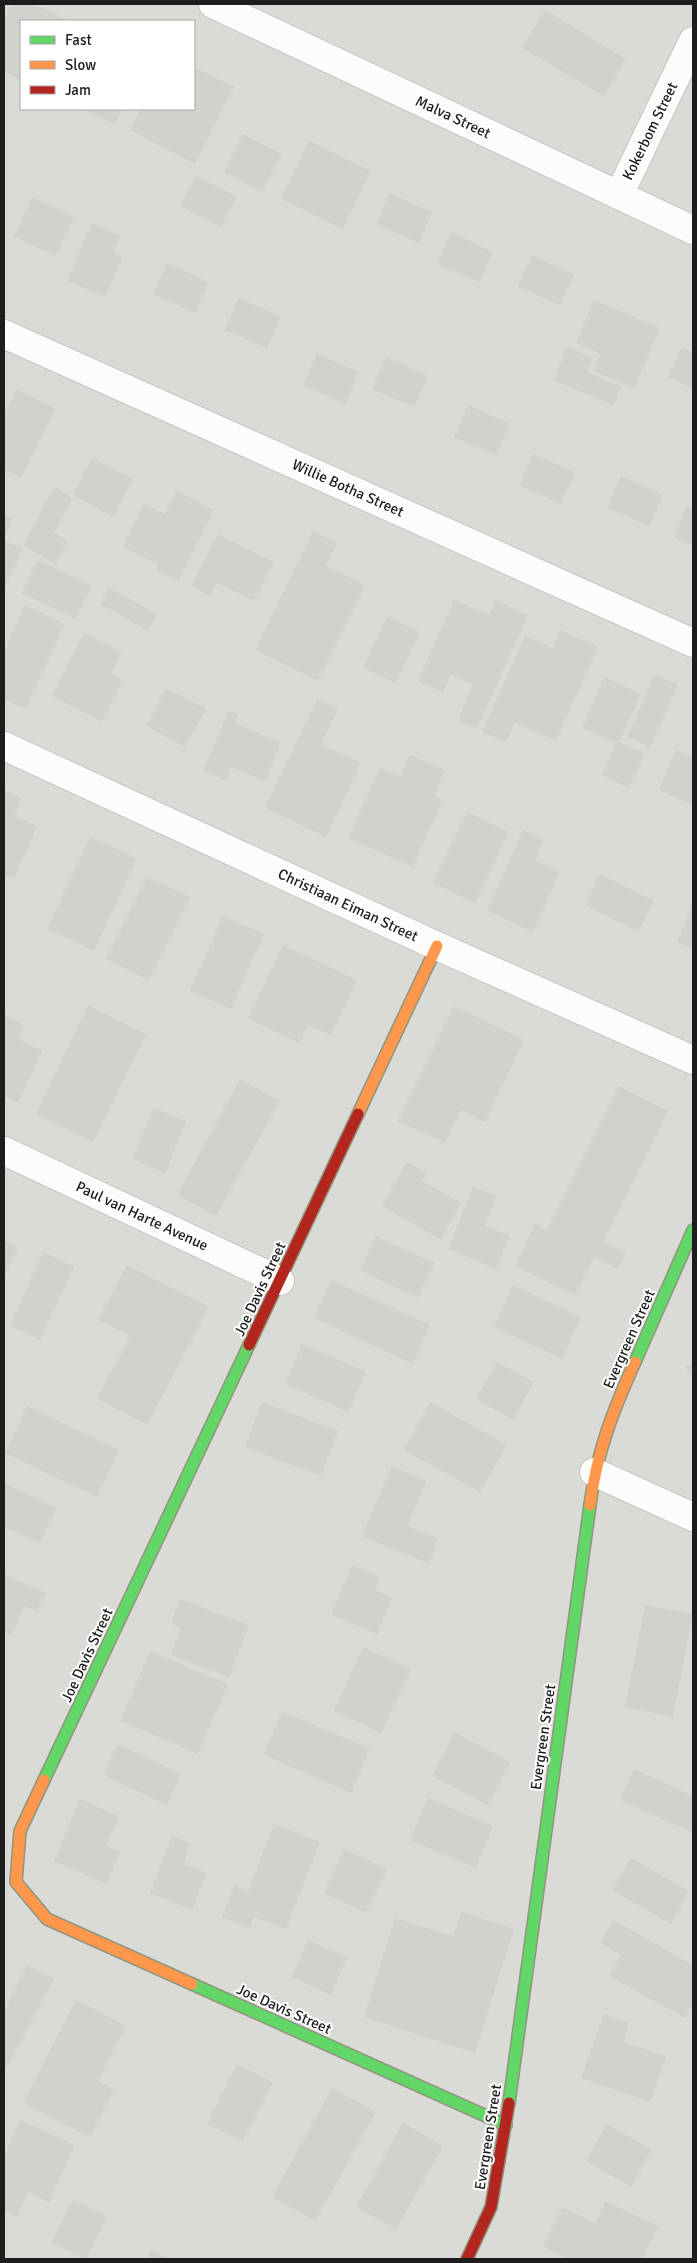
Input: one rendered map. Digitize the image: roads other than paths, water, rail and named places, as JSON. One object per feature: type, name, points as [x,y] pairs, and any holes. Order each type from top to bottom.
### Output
[{"type":"street","name":"Malva Street","points":[[213,4],[693,230]]},
{"type":"street","name":"Kokerbom Street","points":[[619,195],[693,41]]},
{"type":"street","name":"Willie Botha Street","points":[[4,334],[693,643]]},
{"type":"street","name":"Christiaan Eiman Street","points":[[4,746],[437,946],[693,1060]]},
{"type":"street","name":"Joe Davis Street","points":[[437,946],[20,1830],[16,1882],[47,1919],[506,2125]]},
{"type":"street","name":"Paul van Harte Avenue","points":[[4,1151],[280,1280]]},
{"type":"street","name":"Evergreen Street","points":[[467,2259],[491,2207],[506,2125],[594,1472],[609,1420],[693,1230]]},
{"type":"street","points":[[594,1472],[693,1517]]}]
